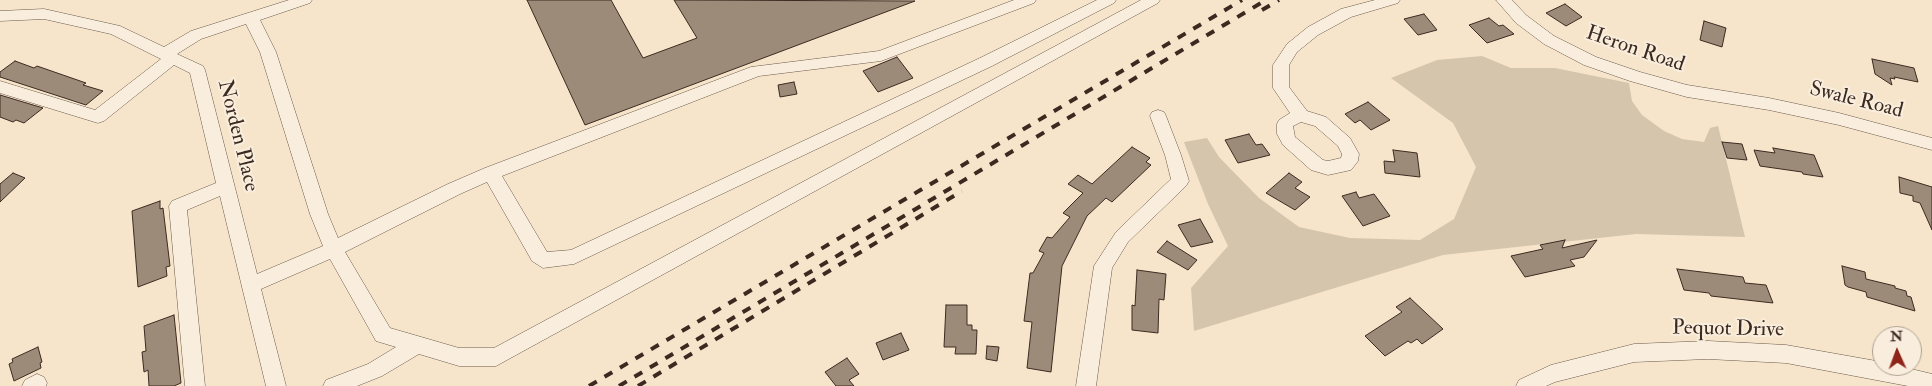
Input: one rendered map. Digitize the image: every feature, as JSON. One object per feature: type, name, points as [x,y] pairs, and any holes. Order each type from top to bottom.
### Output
[{"type":"street","points":[[0,87],[98,117],[196,35],[305,0]]},
{"type":"street","points":[[251,285],[334,249],[454,189],[491,173],[757,71],[881,56],[1029,0]]},
{"type":"street","points":[[491,173],[538,256],[543,260],[574,256],[986,62],[1109,0]]},
{"type":"street","points":[[251,18],[268,52],[319,214],[334,249],[382,335],[459,357],[496,357],[1153,0]]},
{"type":"street","points":[[1301,116],[1281,88],[1281,65],[1292,48],[1314,31],[1346,13],[1393,0]]},
{"type":"street","name":"Heron Road","points":[[1503,0],[1521,19],[1550,40],[1590,62],[1687,91],[1769,104]]},
{"type":"street","name":"Norden Place","points":[[0,16],[44,14],[115,30],[197,70],[276,386]]},
{"type":"street","name":"Swale Road","points":[[1769,104],[1839,118],[1932,144]]},
{"type":"street","points":[[1086,386],[1096,305],[1104,266],[1122,237],[1180,181],[1173,155],[1158,116]]},
{"type":"street","points":[[195,386],[178,206],[226,186]]},
{"type":"street","points":[[333,386],[375,370],[417,345]]},
{"type":"street","name":"Pequot Drive","points":[[1526,386],[1551,374],[1634,352],[1708,350],[1786,354],[1884,370],[1932,383]]},
{"type":"shaded area","points":[[1482,56],[1511,68],[1555,68],[1629,83],[1632,101],[1642,115],[1664,131],[1682,139],[1704,142],[1710,128],[1718,126],[1745,237],[1636,234],[1443,255],[1194,331],[1191,288],[1228,246],[1208,204],[1184,142],[1207,138],[1219,157],[1259,198],[1299,227],[1350,238],[1420,240],[1454,219],[1476,167],[1453,123],[1391,78],[1437,60]]},
{"type":"building","points":[[527,0],[611,0],[643,58],[697,38],[674,0],[915,1],[585,125]]},
{"type":"building","points":[[1565,4],[1582,17],[1566,26],[1546,13]]},
{"type":"building","points":[[1424,14],[1437,30],[1418,35],[1404,19]]},
{"type":"building","points":[[1489,18],[1499,26],[1503,25],[1514,34],[1487,43],[1469,25]]},
{"type":"building","points":[[1704,21],[1726,28],[1722,47],[1700,40]]},
{"type":"building","points":[[897,57],[913,78],[878,92],[863,71]]},
{"type":"building","points":[[1872,59],[1914,68],[1918,82],[1894,77],[1895,79],[1890,78],[1892,85],[1875,74]]},
{"type":"building","points":[[15,61],[34,68],[37,66],[103,91],[86,105],[0,77],[0,72]]},
{"type":"building","points":[[794,82],[797,94],[780,97],[778,85]]},
{"type":"building","points":[[0,95],[43,108],[24,123],[16,120],[13,122],[0,117]]},
{"type":"building","points":[[1368,102],[1390,120],[1371,130],[1360,120],[1355,123],[1345,114]]},
{"type":"building","points":[[1249,134],[1256,145],[1262,144],[1270,155],[1238,163],[1225,140]]},
{"type":"building","points":[[1722,142],[1742,144],[1747,160],[1727,158]]},
{"type":"building","points":[[1132,147],[1150,158],[1146,162],[1151,165],[1112,202],[1106,198],[1087,216],[1062,266],[1051,372],[1027,368],[1032,322],[1024,321],[1030,273],[1033,273],[1044,253],[1039,251],[1047,237],[1052,238],[1070,217],[1063,213],[1083,193],[1068,184],[1078,175],[1092,184]]},
{"type":"building","points":[[1773,148],[1814,155],[1823,177],[1760,166],[1754,150],[1775,153]]},
{"type":"building","points":[[1393,150],[1417,153],[1420,177],[1385,173],[1384,161],[1395,162]]},
{"type":"building","points":[[13,173],[25,178],[0,202],[0,184]]},
{"type":"building","points":[[1289,173],[1302,182],[1295,188],[1310,197],[1295,210],[1266,193]]},
{"type":"building","points":[[1899,177],[1932,187],[1932,230],[1920,203],[1913,201],[1913,196],[1900,193]]},
{"type":"building","points":[[1356,192],[1359,198],[1374,194],[1390,216],[1363,226],[1342,196]]},
{"type":"building","points":[[160,201],[160,209],[163,208],[170,266],[166,267],[167,276],[138,287],[132,211]]},
{"type":"building","points":[[1200,219],[1213,242],[1191,247],[1178,225]]},
{"type":"building","points":[[1565,240],[1562,248],[1597,240],[1584,257],[1570,260],[1575,266],[1525,277],[1511,256],[1543,249],[1540,245]]},
{"type":"building","points":[[1167,241],[1197,260],[1188,270],[1157,252]]},
{"type":"building","points":[[1842,266],[1865,272],[1866,279],[1895,286],[1895,288],[1906,291],[1907,296],[1911,297],[1915,311],[1867,297],[1866,292],[1848,287],[1845,285]]},
{"type":"building","points":[[1677,269],[1743,277],[1745,283],[1766,285],[1773,303],[1711,296],[1709,293],[1684,290]]},
{"type":"building","points":[[1137,270],[1166,274],[1164,300],[1159,299],[1158,333],[1132,330],[1132,305],[1135,306]]},
{"type":"building","points":[[1410,298],[1443,329],[1422,344],[1417,339],[1411,343],[1408,341],[1385,356],[1365,336],[1402,312],[1396,307]]},
{"type":"building","points":[[946,305],[967,305],[967,325],[972,325],[972,330],[977,330],[976,354],[955,354],[956,347],[944,347]]},
{"type":"building","points":[[174,315],[181,383],[174,386],[149,386],[148,370],[144,372],[142,352],[146,351],[144,326]]},
{"type":"building","points":[[901,333],[909,350],[883,360],[876,343]]},
{"type":"building","points":[[987,346],[999,347],[997,361],[986,359]]},
{"type":"building","points":[[38,347],[42,362],[40,363],[41,368],[14,381],[9,364],[13,362],[12,359]]},
{"type":"building","points":[[847,358],[859,374],[849,380],[854,386],[836,386],[825,372]]},
{"type":"railway","points":[[589,386],[1242,0]]},
{"type":"railway","points":[[619,386],[1266,0]]},
{"type":"railway","points":[[1262,10],[1279,0]]},
{"type":"railway","points":[[638,386],[962,191]]}]
